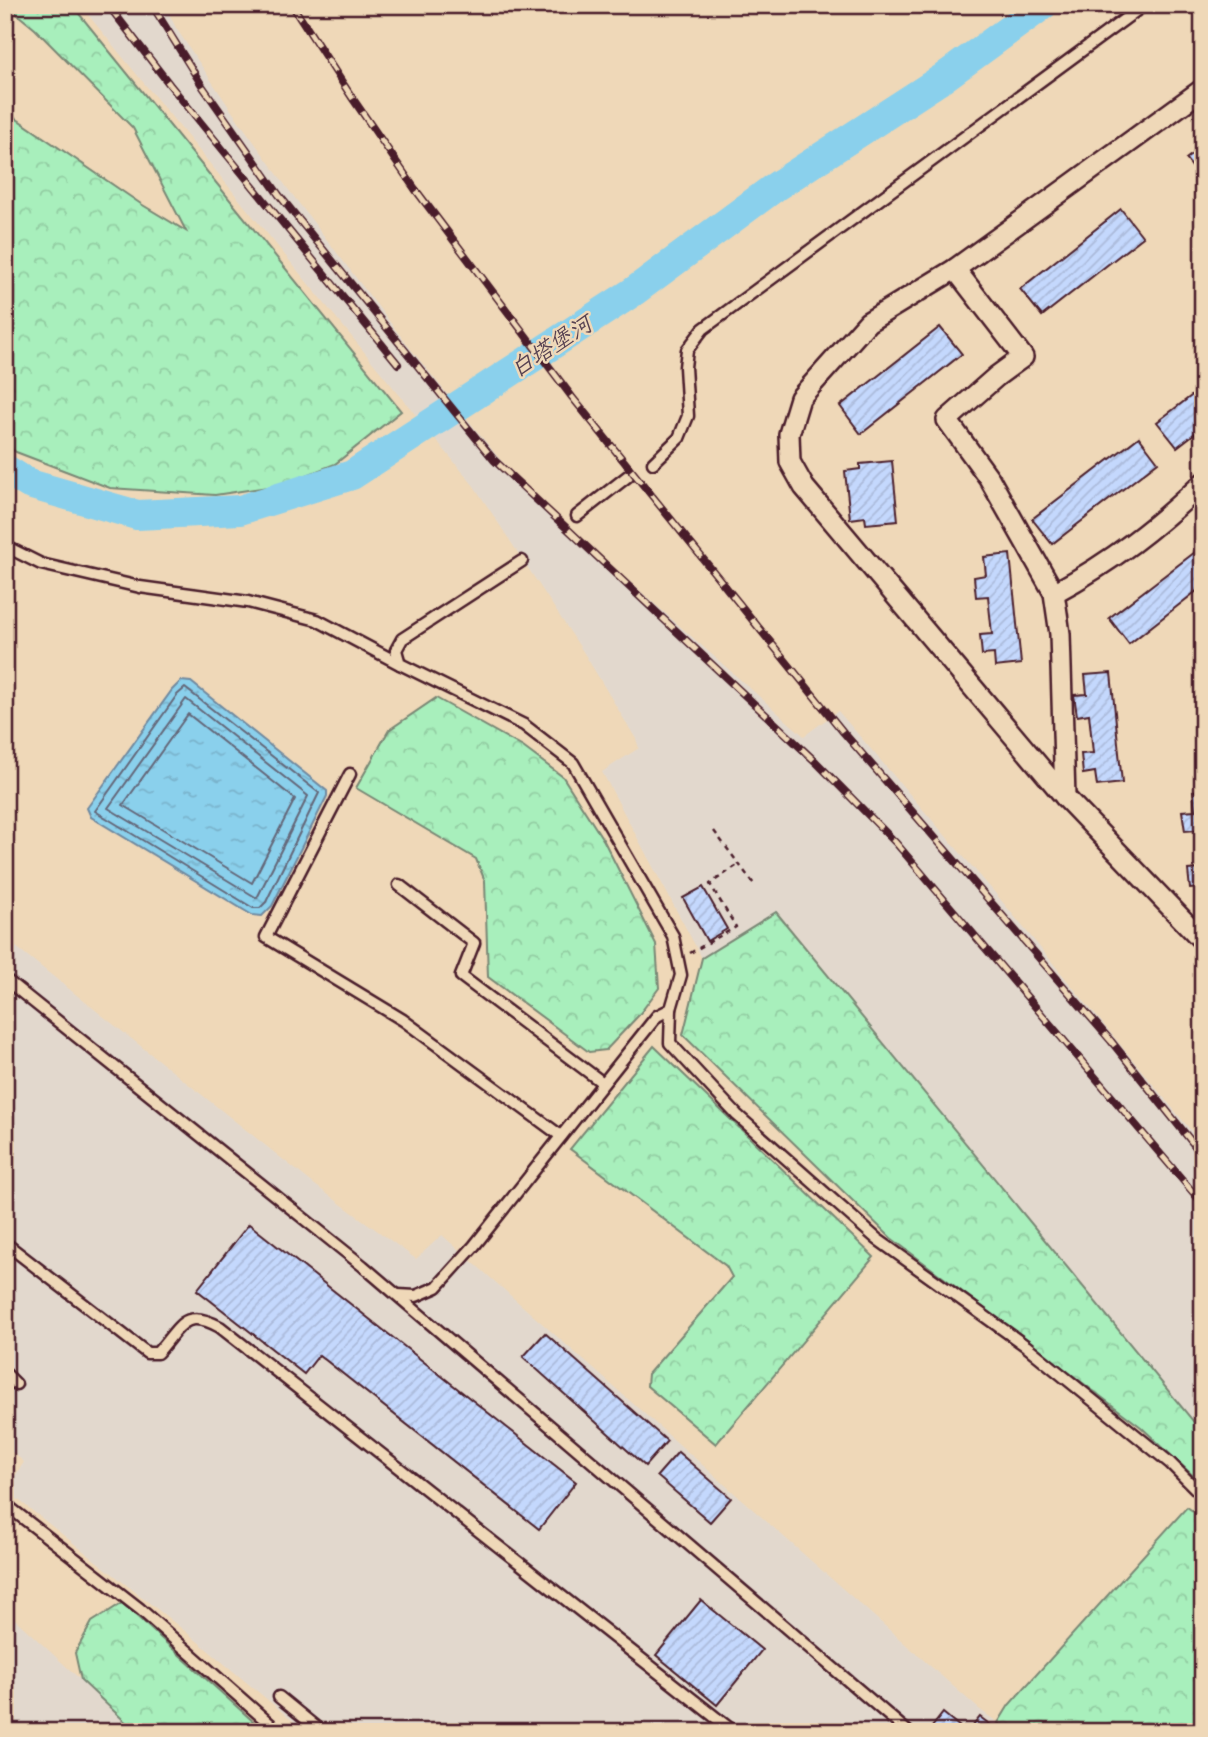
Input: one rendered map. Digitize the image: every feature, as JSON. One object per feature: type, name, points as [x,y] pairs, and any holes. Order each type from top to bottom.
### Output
[{"type":"street","points":[[1203,89],[955,269],[868,322],[800,398],[789,435],[790,463],[804,487],[1065,797],[1203,941]]},
{"type":"street","points":[[955,269],[1023,357],[947,420],[989,478],[1054,593],[1060,634],[1065,797]]},
{"type":"street","points":[[1054,593],[1132,545],[1203,482]]},
{"type":"lane","points":[[653,463],[679,438],[688,416],[685,367],[687,349],[703,329],[1144,5]]},
{"type":"lane","points":[[577,516],[628,477]]},
{"type":"lane","points":[[5,545],[41,564],[53,567],[140,587],[248,603],[317,620],[524,725],[573,763],[673,936],[681,975],[671,1009],[670,1043],[737,1115],[877,1238],[1026,1346],[1170,1463],[1203,1496]]},
{"type":"lane","points":[[400,664],[396,650],[402,639],[522,561]]},
{"type":"lane","points":[[350,774],[266,937],[403,1020],[561,1136]]},
{"type":"lane","points":[[399,885],[474,943],[461,976],[603,1083]]},
{"type":"lane","points":[[5,979],[397,1295],[908,1732]]},
{"type":"lane","points":[[397,1295],[416,1296],[437,1287],[474,1246],[657,1016],[671,1009]]},
{"type":"lane","points":[[5,1243],[148,1353],[157,1353],[181,1325],[191,1318],[204,1319],[220,1327],[734,1732]]},
{"type":"lane","points":[[5,1373],[16,1384]]},
{"type":"lane","points":[[5,1504],[140,1609],[279,1732]]},
{"type":"lane","points":[[279,1697],[322,1732]]},
{"type":"path","points":[[714,831],[754,884]]},
{"type":"path","points":[[678,960],[736,927],[710,884],[739,864]]},
{"type":"shaded area","points":[[80,5],[165,5],[176,28],[288,189],[409,347],[502,462],[587,544],[804,736],[838,711],[995,893],[1203,1145],[1203,1433],[777,912],[702,958],[602,772],[639,748],[584,653],[474,486]]},
{"type":"shaded area","points":[[5,938],[315,1185],[416,1259],[442,1235],[979,1709],[1011,1732],[306,1732],[190,1635],[6,1490],[24,1462],[5,1446]]},
{"type":"shaded area","points":[[5,1610],[81,1680],[136,1732],[5,1732]]},
{"type":"green space","points":[[6,5],[72,5],[401,411],[335,464],[281,485],[215,495],[110,488],[16,452],[5,445],[5,111],[141,204],[186,231],[133,128],[35,29]]},
{"type":"green space","points":[[436,698],[523,747],[563,777],[604,841],[656,944],[659,988],[638,1016],[606,1050],[589,1052],[488,977],[485,881],[476,859],[356,788],[389,730]]},
{"type":"green space","points":[[776,912],[1203,1433],[1203,1485],[1141,1427],[891,1238],[683,1035],[702,958]]},
{"type":"green space","points":[[654,1046],[874,1257],[716,1444],[647,1386],[648,1374],[732,1277],[726,1266],[570,1149]]},
{"type":"green space","points":[[1187,1507],[1203,1518],[1203,1732],[1011,1732],[998,1723],[1009,1705]]},
{"type":"green space","points":[[122,1603],[265,1732],[136,1732],[81,1680],[75,1653],[92,1622]]},
{"type":"water","points":[[181,681],[191,682],[327,791],[327,796],[272,906],[262,916],[252,915],[91,817],[87,808]]},
{"type":"building","points":[[1203,146],[1203,181],[1186,159]]},
{"type":"building","points":[[1121,209],[1143,237],[1042,316],[1020,289]]},
{"type":"building","points":[[940,327],[962,354],[861,434],[840,406]]},
{"type":"building","points":[[1203,387],[1203,427],[1177,447],[1157,422]]},
{"type":"building","points":[[1139,437],[1158,462],[1052,544],[1032,519]]},
{"type":"building","points":[[892,461],[898,521],[866,524],[865,517],[850,519],[845,471],[860,469],[860,464]]},
{"type":"building","points":[[1203,546],[1203,586],[1129,644],[1109,618]]},
{"type":"building","points":[[1010,554],[1021,664],[995,667],[994,654],[982,655],[980,635],[992,634],[988,596],[976,597],[974,577],[986,575],[984,557]]},
{"type":"building","points":[[1111,673],[1122,783],[1097,786],[1095,772],[1083,774],[1081,754],[1093,753],[1089,714],[1077,716],[1074,695],[1087,694],[1085,675]]},
{"type":"building","points":[[1203,790],[1203,888],[1190,889],[1188,870],[1201,869],[1197,830],[1185,831],[1182,811],[1195,810],[1193,791]]},
{"type":"building","points":[[703,887],[727,929],[707,941],[683,898]]},
{"type":"building","points":[[249,1224],[576,1482],[539,1529],[319,1355],[304,1374],[197,1290]]},
{"type":"building","points":[[545,1333],[667,1441],[645,1466],[523,1357]]},
{"type":"building","points":[[678,1452],[731,1498],[710,1522],[657,1476]]},
{"type":"building","points":[[701,1600],[762,1650],[717,1705],[656,1655]]},
{"type":"building","points":[[943,1713],[966,1732],[938,1732],[932,1727]]},
{"type":"building","points":[[980,1717],[1000,1732],[978,1732],[972,1727]]},
{"type":"waterway","name":"白塔堡河","points":[[5,469],[29,484],[137,515],[240,510],[352,475],[633,292],[775,187],[943,78],[1043,5]]},
{"type":"railway","points":[[108,5],[398,364]]},
{"type":"railway","points":[[152,5],[203,87],[279,195],[494,460],[816,762],[896,843],[1203,1204]]},
{"type":"railway","points":[[292,5],[415,189],[572,397],[844,733],[1111,1041],[1203,1156]]}]
